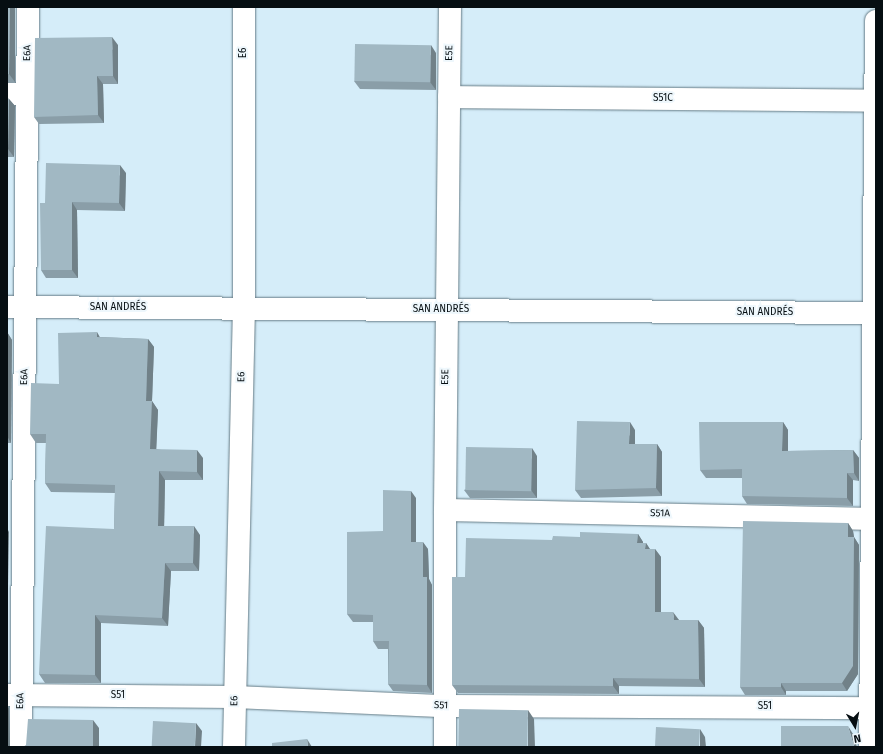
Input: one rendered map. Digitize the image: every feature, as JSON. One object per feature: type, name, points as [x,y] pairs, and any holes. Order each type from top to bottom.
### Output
[{"type":"street","name":"E6A","points":[[21,747],[14,695],[17,94],[28,7]]},
{"type":"street","name":"E6","points":[[234,747],[244,309],[244,7]]},
{"type":"street","name":"E5E","points":[[445,747],[445,510],[450,7]]},
{"type":"street","points":[[870,747],[873,708],[876,21]]},
{"type":"street","name":"S51C","points":[[449,97],[876,101]]},
{"type":"street","name":"SAN ANDRÉS","points":[[16,307],[875,313]]},
{"type":"street","name":"S51A","points":[[445,510],[874,519]]},
{"type":"street","name":"S51","points":[[14,695],[235,697],[445,706],[873,708]]},
{"type":"building","points":[[7,7],[10,7],[9,74],[7,74]]},
{"type":"building","points":[[112,37],[113,76],[97,76],[98,115],[34,117],[35,38]]},
{"type":"building","points":[[355,44],[431,45],[430,82],[354,81]]},
{"type":"building","points":[[7,98],[9,99],[8,149],[7,149]]},
{"type":"building","points":[[46,163],[120,165],[119,203],[72,202],[72,270],[41,270],[40,203],[45,203]]},
{"type":"building","points":[[97,332],[97,337],[148,339],[146,401],[152,401],[150,449],[197,450],[197,472],[159,471],[158,526],[194,526],[193,563],[165,563],[162,618],[95,615],[95,675],[39,674],[46,526],[114,529],[115,485],[45,483],[46,434],[30,434],[31,383],[59,384],[58,333]]},
{"type":"building","points":[[577,421],[630,422],[629,444],[657,444],[656,488],[575,490]]},
{"type":"building","points":[[699,422],[783,422],[782,451],[853,450],[854,473],[847,473],[847,498],[742,496],[742,469],[700,470]]},
{"type":"building","points":[[466,447],[532,448],[531,491],[465,490]]},
{"type":"building","points":[[383,490],[411,491],[411,542],[423,542],[423,577],[427,577],[427,685],[388,684],[389,641],[373,641],[373,615],[347,614],[347,532],[383,531]]},
{"type":"building","points":[[743,521],[848,523],[848,537],[854,537],[853,666],[842,683],[781,683],[781,687],[740,687]]},
{"type":"building","points":[[580,532],[638,534],[637,543],[646,543],[645,549],[655,549],[655,612],[673,612],[674,620],[698,620],[699,679],[613,678],[613,686],[452,685],[452,577],[465,577],[466,538],[552,540],[553,536],[580,537]]},
{"type":"building","points":[[459,709],[528,710],[527,747],[458,747]]},
{"type":"building","points":[[28,719],[93,720],[93,747],[23,747],[26,745]]},
{"type":"building","points":[[153,721],[196,723],[195,747],[152,747]]},
{"type":"building","points":[[781,726],[848,726],[854,746],[856,747],[781,747]]},
{"type":"building","points":[[656,727],[700,729],[699,747],[655,747]]},
{"type":"building","points":[[307,739],[308,747],[272,747],[272,743]]}]
